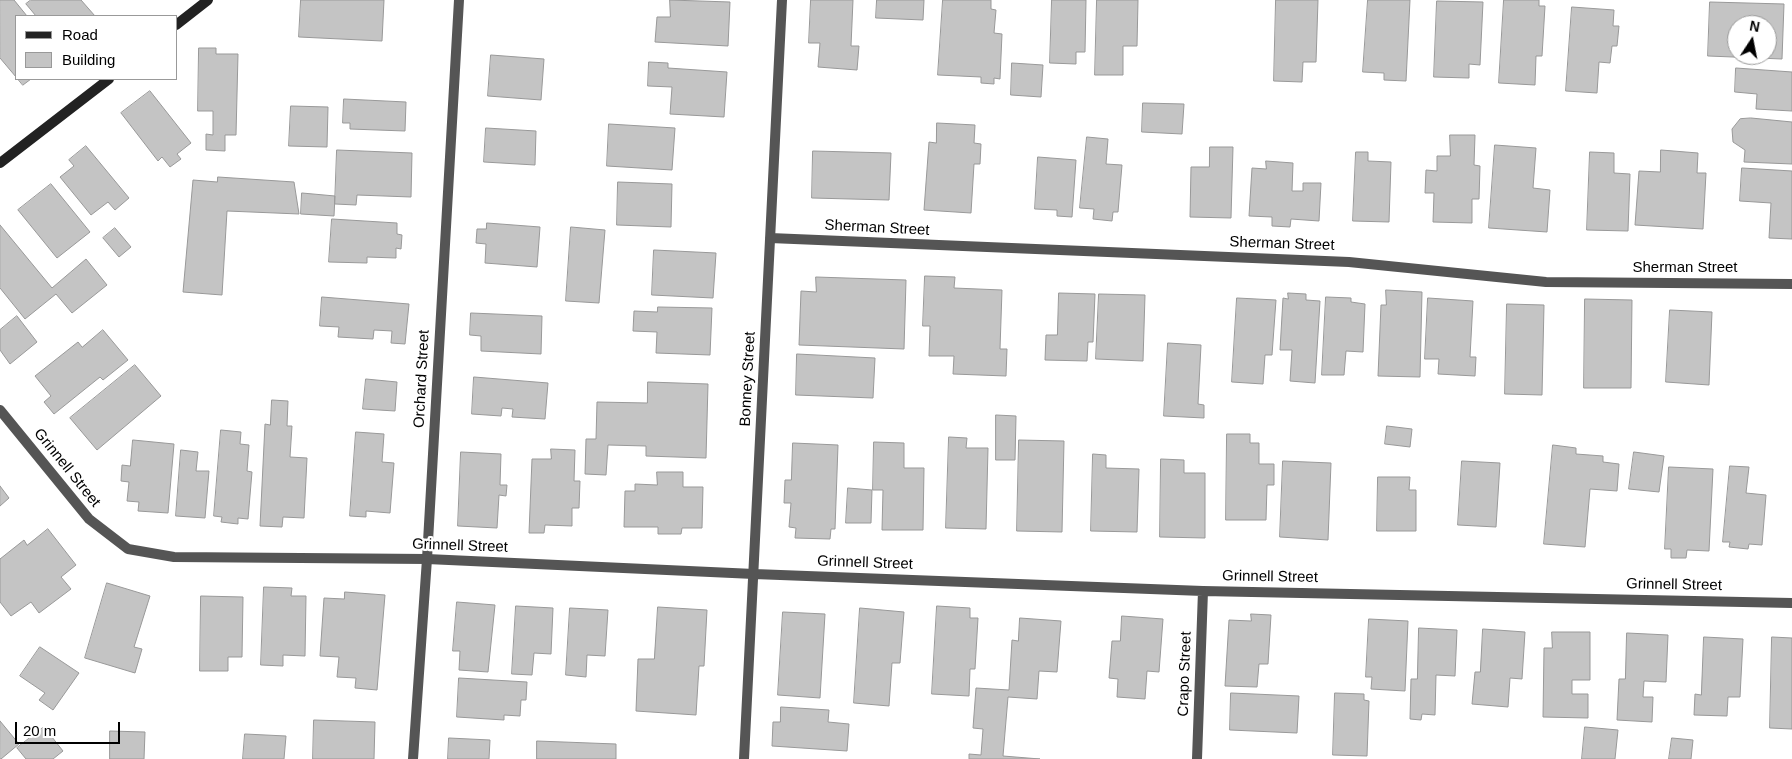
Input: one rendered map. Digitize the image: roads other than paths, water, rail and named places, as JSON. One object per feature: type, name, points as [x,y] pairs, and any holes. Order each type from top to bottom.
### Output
[{"type":"main road","points":[[178,23],[208,0]]},
{"type":"main road","points":[[0,164],[107,80]]},
{"type":"street","name":"Orchard Street","points":[[413,759],[427,559],[459,0]]},
{"type":"street","name":"Bonney Street","points":[[744,759],[782,0]]},
{"type":"street","name":"Sherman Street","points":[[770,238],[1349,262],[1546,282],[1792,284]]},
{"type":"street","name":"Grinnell Street","points":[[0,410],[89,519],[128,549],[174,557],[427,559],[754,574],[1203,591],[1792,603]]},
{"type":"street","name":"Crapo Street","points":[[1196,759],[1203,591]]}]
